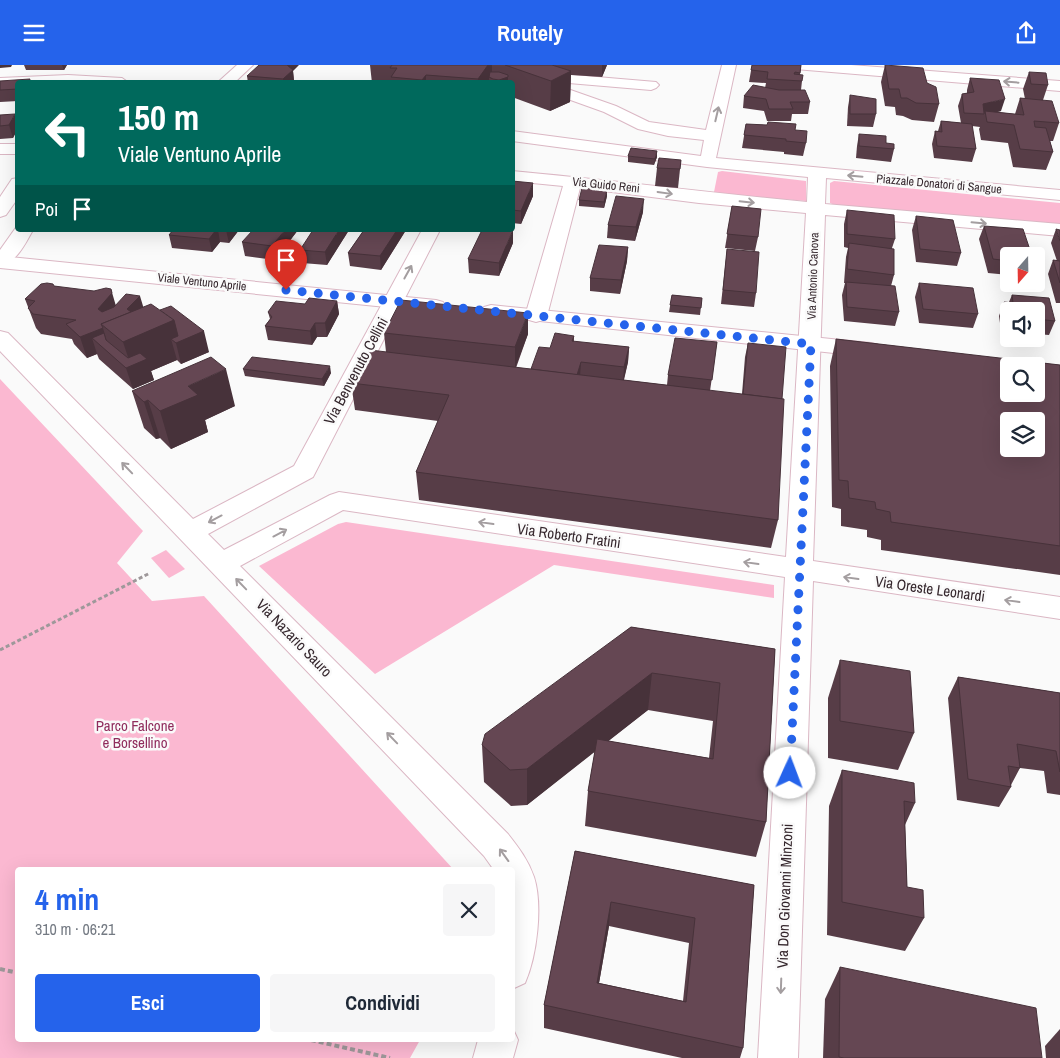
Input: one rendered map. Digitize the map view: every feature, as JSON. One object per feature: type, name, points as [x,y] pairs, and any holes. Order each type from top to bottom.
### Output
[{"type":"street","points":[[82,80],[91,65]]},
{"type":"street","points":[[114,80],[118,65]]},
{"type":"street","points":[[228,80],[246,65]]},
{"type":"street","points":[[729,65],[699,197],[1060,230]]},
{"type":"street","points":[[795,65],[1060,86]]},
{"type":"street","points":[[649,92],[538,76],[531,78],[531,81],[610,109],[644,126],[712,136]]},
{"type":"street","points":[[0,82],[15,82]]},
{"type":"street","points":[[649,92],[637,96],[631,106],[632,112],[668,131]]},
{"type":"street","points":[[649,92],[648,114],[662,116]]},
{"type":"street","name":"Piazzale Donatori di Sangue","points":[[515,136],[707,162],[1060,195]]},
{"type":"street","points":[[0,149],[15,149]]},
{"type":"street","points":[[815,209],[817,173]]},
{"type":"street","name":"Via Guido Reni","points":[[515,176],[624,187],[699,197]]},
{"type":"street","points":[[536,316],[573,182]]},
{"type":"street","points":[[0,211],[15,188]]},
{"type":"street","name":"Via Antonio Canova","points":[[811,344],[815,209]]},
{"type":"street","points":[[0,261],[11,250],[23,232]]},
{"type":"street","name":"Via Benvenuto Cellini","points":[[304,471],[430,232]]},
{"type":"street","name":"Viale Ventuno Aprile","points":[[0,261],[890,352]]},
{"type":"street","name":"Via Nazario Sauro","points":[[0,338],[475,822],[496,845],[512,867]]},
{"type":"street","name":"Via Don Giovanni Minzoni","points":[[778,1058],[799,570],[811,344]]},
{"type":"street","points":[[190,532],[304,471],[339,501],[221,564]]},
{"type":"street","name":"Via Roberto Fratini","points":[[339,501],[799,570]]},
{"type":"street","name":"Via Oreste Leonardi","points":[[799,570],[1060,608]]},
{"type":"street","name":"Via Nazario Sauro","points":[[515,880],[518,893],[519,920],[515,949]]},
{"type":"street","points":[[493,1058],[497,1042]]},
{"type":"path","points":[[0,650],[150,573]]},
{"type":"path","points":[[0,969],[15,972]]},
{"type":"path","points":[[319,1042],[390,1058]]},
{"type":"green space","points":[[718,172],[806,181],[806,201],[719,194],[714,192]]},
{"type":"green space","points":[[834,181],[1060,203],[1060,224],[835,205],[830,203],[830,183]]},
{"type":"green space","name":"Parco Falcone e Borsellino","points":[[0,379],[143,531],[117,563],[152,601],[204,596],[451,867],[15,867],[15,1042],[419,1042],[410,1058],[0,1058]]},
{"type":"green space","points":[[346,522],[774,585],[774,598],[554,565],[375,674],[259,566],[338,524]]},
{"type":"green space","points":[[166,550],[185,569],[169,578],[151,558]]},
{"type":"building","points":[[259,65],[287,65],[293,70],[283,79],[247,76]]},
{"type":"building","points":[[392,65],[488,65],[478,79],[426,75],[422,80],[391,77],[397,68],[390,68]]},
{"type":"building","points":[[505,65],[552,65],[571,71],[551,81]]},
{"type":"building","points":[[752,65],[801,65],[800,73],[795,72],[794,74],[803,75],[802,81],[767,79],[768,72],[751,70]]},
{"type":"building","points":[[885,65],[923,68],[927,83],[936,87],[939,104],[916,103],[907,98],[901,98],[899,89],[889,89]]},
{"type":"building","points":[[490,72],[499,72],[508,75],[508,77],[499,80],[493,79],[489,77]]},
{"type":"building","points":[[1029,72],[1046,73],[1048,85],[1031,84]]},
{"type":"building","points":[[970,78],[999,80],[1005,99],[983,104],[984,114],[964,113],[962,94],[974,92]]},
{"type":"building","points":[[15,80],[15,89],[0,90],[0,81]]},
{"type":"building","points":[[753,85],[779,90],[805,90],[810,102],[790,102],[793,109],[769,109],[766,99],[744,96]]},
{"type":"building","points":[[850,95],[876,99],[876,114],[850,114]]},
{"type":"building","points":[[1020,98],[1052,101],[1059,123],[1034,121],[1035,127],[1046,128],[1053,152],[1020,149],[1014,125],[987,122],[985,111],[1024,115]]},
{"type":"building","points":[[15,114],[9,125],[0,126],[0,115]]},
{"type":"building","points":[[941,121],[972,124],[976,149],[937,146],[935,131],[942,132]]},
{"type":"building","points":[[768,122],[796,124],[795,130],[807,131],[806,143],[744,135],[746,124],[767,125]]},
{"type":"building","points":[[859,134],[886,136],[886,143],[894,144],[894,149],[859,146]]},
{"type":"building","points":[[631,148],[657,151],[655,159],[628,156]]},
{"type":"building","points":[[659,158],[681,160],[680,169],[657,168]]},
{"type":"building","points":[[515,181],[533,183],[521,211],[515,210]]},
{"type":"building","points":[[582,188],[607,190],[604,202],[579,200]]},
{"type":"building","points":[[616,196],[644,199],[636,227],[608,225]]},
{"type":"building","points":[[732,206],[761,209],[758,237],[727,234]]},
{"type":"building","points":[[847,210],[894,215],[895,239],[847,234]]},
{"type":"building","points":[[916,216],[953,220],[961,253],[920,249]]},
{"type":"building","points":[[984,226],[1023,229],[1029,247],[1000,247],[1000,260],[993,259]]},
{"type":"building","points":[[1056,229],[1060,230],[1060,241]]},
{"type":"building","points":[[171,232],[214,232],[209,239],[169,235]]},
{"type":"building","points":[[251,232],[283,232],[272,246],[242,242]]},
{"type":"building","points":[[312,232],[338,232],[325,252],[300,250]]},
{"type":"building","points":[[363,232],[396,232],[380,256],[348,253]]},
{"type":"building","points":[[481,232],[512,232],[499,263],[468,259]]},
{"type":"building","points":[[849,243],[894,249],[894,275],[847,269]]},
{"type":"building","points":[[599,245],[628,247],[621,280],[590,278]]},
{"type":"building","points":[[727,249],[759,252],[756,293],[723,290]]},
{"type":"building","points":[[1053,260],[1060,261],[1060,283]]},
{"type":"building","points":[[846,282],[895,286],[899,312],[847,307]]},
{"type":"building","points":[[47,283],[54,286],[94,291],[106,288],[111,289],[112,293],[98,309],[102,312],[114,307],[126,294],[140,296],[127,309],[131,312],[101,324],[103,328],[80,337],[66,324],[76,320],[33,314],[28,308],[35,301],[25,299],[41,284]]},
{"type":"building","points":[[919,283],[973,288],[978,314],[923,309]]},
{"type":"building","points":[[672,295],[702,298],[701,308],[670,305]]},
{"type":"building","points":[[1012,295],[1049,298],[1055,321],[1045,320],[1045,302],[1013,302]]},
{"type":"building","points":[[309,298],[337,301],[325,323],[315,323],[310,331],[265,326],[272,317],[268,312],[276,301],[305,304]]},
{"type":"building","points":[[401,300],[528,313],[515,347],[384,333]]},
{"type":"building","points":[[151,304],[174,320],[123,342],[101,324]]},
{"type":"building","points":[[171,306],[204,331],[176,343],[171,339],[178,336],[174,320],[160,310]]},
{"type":"building","points":[[104,333],[106,340],[128,358],[140,353],[147,359],[126,368],[92,338]]},
{"type":"building","points":[[555,333],[574,336],[572,341],[629,347],[624,367],[581,362],[577,375],[531,369],[539,347],[550,348]]},
{"type":"building","points":[[675,338],[717,342],[712,380],[668,375]]},
{"type":"building","points":[[836,339],[1000,358],[1000,402],[1045,402],[1045,363],[1060,365],[1060,546],[891,522],[890,512],[876,509],[875,502],[849,498],[848,481],[839,480]]},
{"type":"building","points":[[748,343],[786,347],[782,399],[743,394]]},
{"type":"building","points":[[370,350],[784,399],[778,520],[416,472],[449,395],[351,383]]},
{"type":"building","points":[[211,357],[226,369],[188,386],[198,395],[160,411],[148,400],[144,402],[132,391]]},
{"type":"building","points":[[252,357],[330,366],[322,379],[243,369]]},
{"type":"building","points":[[631,627],[775,649],[766,822],[588,791],[597,739],[713,759],[720,683],[652,673],[527,769],[510,770],[482,745],[485,734]]},
{"type":"building","points":[[840,660],[910,671],[914,733],[840,721]]},
{"type":"building","points":[[958,677],[1060,693],[1060,772],[1056,751],[1017,744],[1020,768],[1008,766],[1011,787],[968,779]]},
{"type":"building","points":[[842,770],[914,783],[915,803],[904,801],[907,887],[923,890],[924,918],[842,902]]},
{"type":"building","points":[[575,851],[754,885],[743,1048],[544,1005]],"holes":[[[611,902],[695,918],[686,1002],[597,983]]]},
{"type":"building","points":[[840,967],[1036,1008],[1042,1058],[839,1057]]},
{"type":"route","points":[[286,290],[811,344],[790,773]]}]
